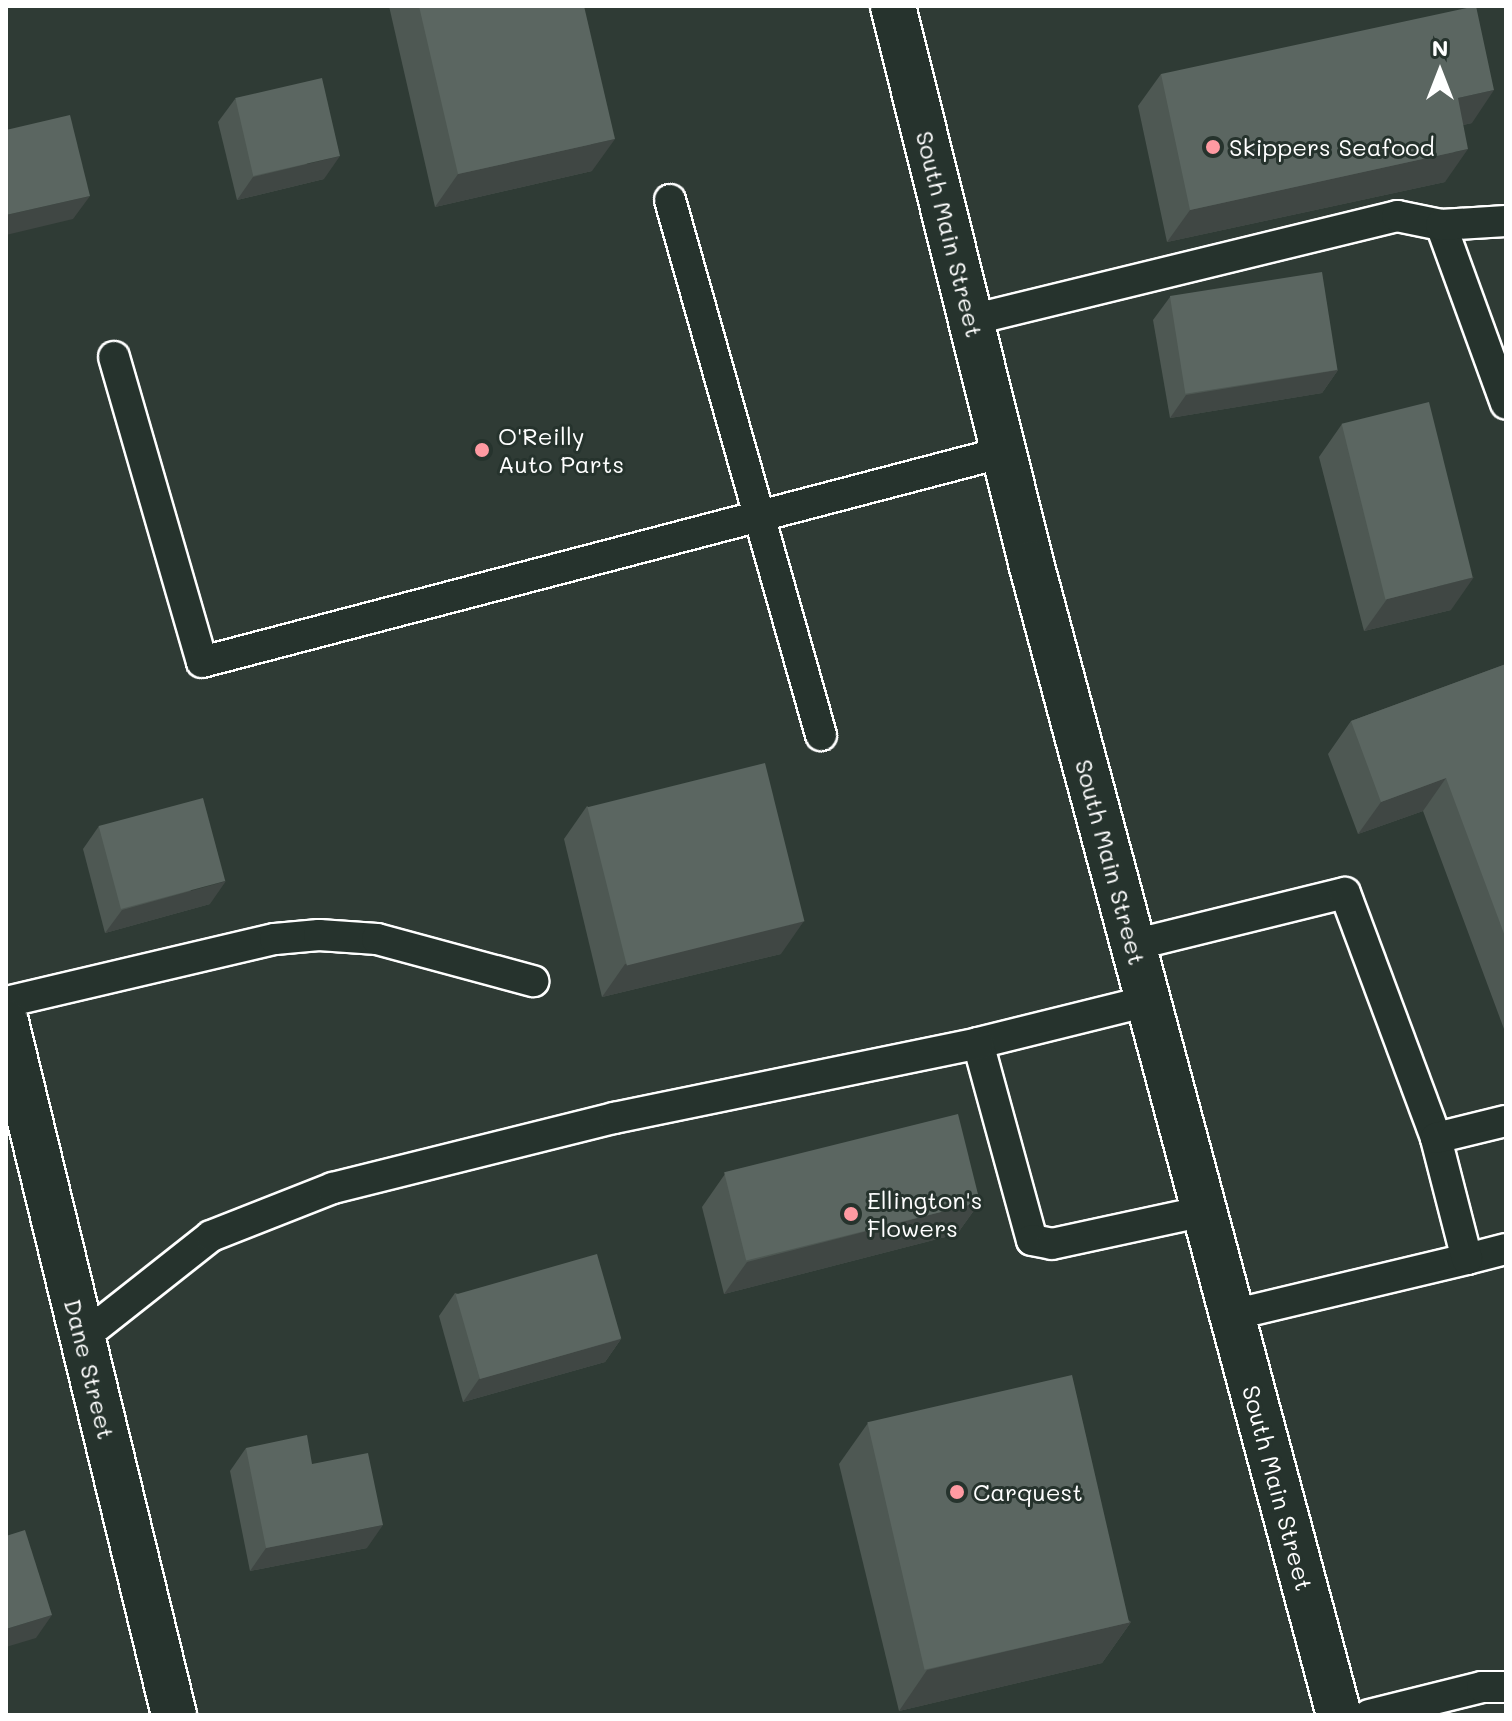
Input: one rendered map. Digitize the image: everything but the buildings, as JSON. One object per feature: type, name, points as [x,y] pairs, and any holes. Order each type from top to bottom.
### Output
[{"type":"main road","name":"South Main Street","points":[[893,6],[1004,452],[1339,1715]]},
{"type":"main road","name":"Dane Street","points":[[6,1022],[174,1715]]},
{"type":"lane","points":[[670,200],[762,516],[821,735]]},
{"type":"lane","points":[[971,320],[1397,216],[1441,225],[1506,221]]},
{"type":"lane","points":[[1441,225],[1506,404]]},
{"type":"lane","points":[[114,357],[202,662],[1004,452]]},
{"type":"lane","points":[[1133,945],[1345,893],[1436,1138],[1467,1259]]},
{"type":"lane","points":[[6,1002],[275,939],[319,935],[377,939],[533,981]]},
{"type":"lane","points":[[82,1338],[211,1236],[333,1188],[614,1118],[978,1043],[1148,1001]]},
{"type":"lane","points":[[978,1043],[1032,1240],[1052,1244],[1204,1211]]},
{"type":"lane","points":[[1436,1138],[1506,1121]]},
{"type":"lane","points":[[1232,1315],[1506,1249]]},
{"type":"lane","points":[[1369,1715],[1482,1687],[1506,1687]]},
{"type":"place","name":"Skippers Seafood","points":[[1213,147]]},
{"type":"place","name":"O'Reilly Auto Parts","points":[[482,450]]},
{"type":"place","name":"Ellington's Flowers","points":[[851,1214]]},
{"type":"place","name":"Carquest","points":[[957,1492]]}]
